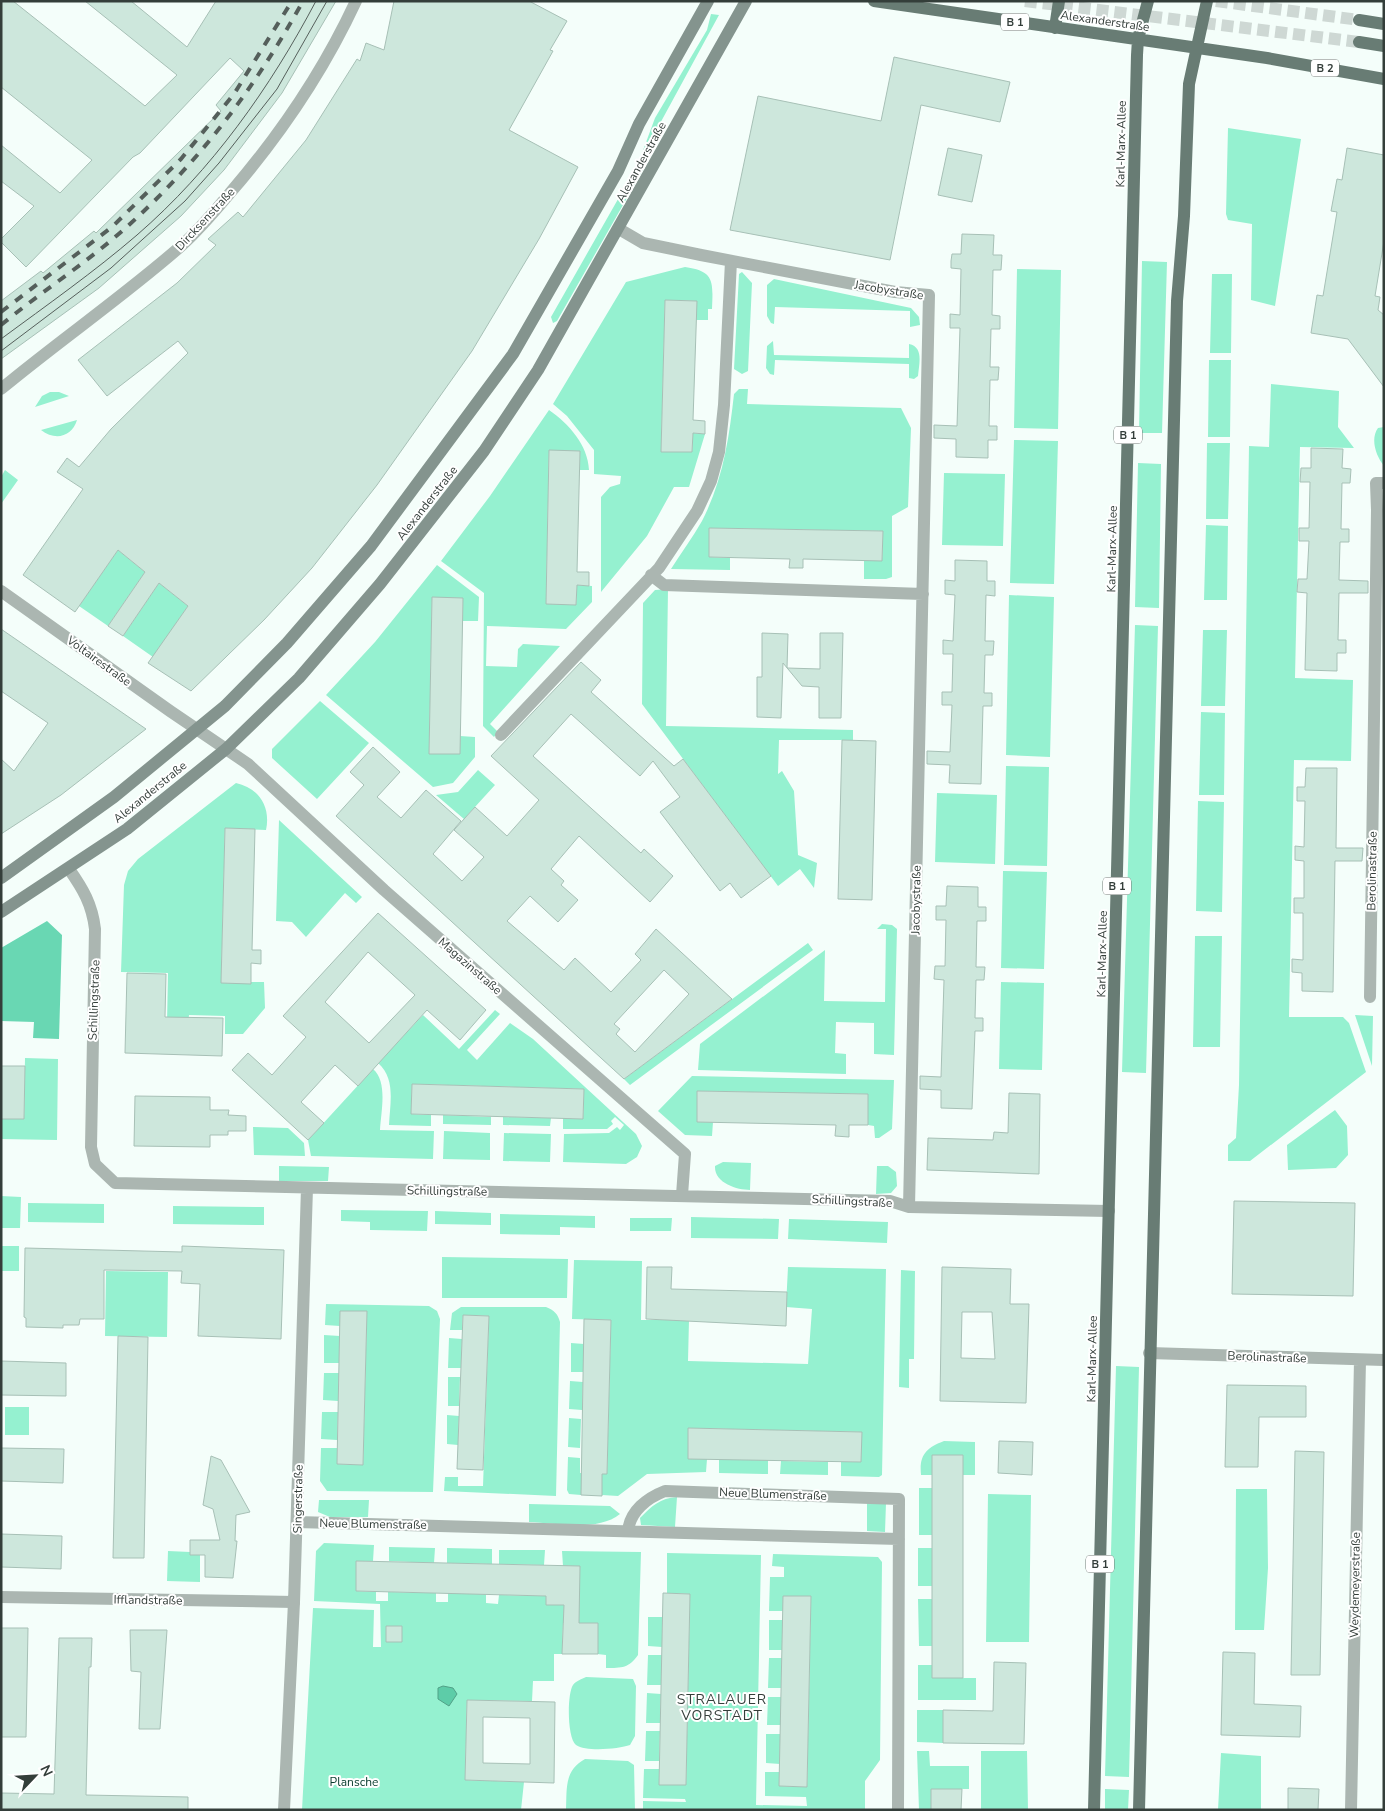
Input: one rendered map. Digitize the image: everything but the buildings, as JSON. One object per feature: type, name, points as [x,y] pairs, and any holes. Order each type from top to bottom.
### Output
[{"type":"main road","name":"Alexanderstraße","points":[[1,878],[114,797],[198,730],[232,700],[288,643],[337,587],[402,507],[508,362],[618,171],[639,124],[708,1]]},
{"type":"main road","name":"Alexanderstraße","points":[[1,912],[127,828],[226,749],[299,678],[380,584],[438,513],[484,451],[533,378],[619,229],[746,1]]},
{"type":"main road","name":"Alexanderstraße","points":[[874,1],[1196,48]]},
{"type":"main road","points":[[1055,28],[1059,1]]},
{"type":"main road","name":"Karl-Marx-Allee","points":[[1094,1810],[1138,39],[1148,1]]},
{"type":"main road","points":[[1139,1810],[1176,302],[1184,216],[1188,95],[1206,1]]},
{"type":"main road","points":[[1360,20],[1384,24]]},
{"type":"main road","points":[[1359,42],[1384,46]]},
{"type":"main road","name":"B 2","points":[[1196,48],[1267,58],[1384,79]]},
{"type":"street","name":"Dircksenstraße","points":[[1,389],[182,245],[217,208],[266,152],[315,81],[337,42],[356,1]]},
{"type":"street","name":"Jacobystraße","points":[[619,229],[643,243],[895,292],[929,295],[909,1207]]},
{"type":"street","points":[[501,735],[659,568],[697,511],[710,481],[719,452],[724,405],[731,261]]},
{"type":"street","name":"Berolinastraße","points":[[1370,997],[1376,483],[1384,483]]},
{"type":"street","points":[[651,575],[664,585],[922,594]]},
{"type":"street","name":"Voltairestraße","points":[[1,591],[226,749]]},
{"type":"street","name":"Magazinstraße","points":[[226,749],[253,768],[384,890],[685,1154],[682,1195]]},
{"type":"street","name":"Schillingstraße","points":[[69,868],[86,893],[93,911],[95,929],[91,1147],[95,1164],[115,1183],[682,1195],[890,1201],[909,1207],[1109,1211]]},
{"type":"street","name":"Singerstraße","points":[[284,1810],[297,1522],[307,1188]]},
{"type":"street","name":"Berolinastraße","points":[[1149,1353],[1384,1360]]},
{"type":"street","name":"Weydemeyerstraße","points":[[1351,1810],[1360,1360]]},
{"type":"street","name":"Neue Blumenstraße","points":[[628,1531],[629,1519],[634,1513],[646,1501],[665,1491],[898,1499],[898,1810]]},
{"type":"street","name":"Neue Blumenstraße","points":[[297,1522],[899,1539]]},
{"type":"street","name":"Ifflandstraße","points":[[1,1597],[294,1602]]},
{"type":"green space","points":[[711,14],[719,15],[657,129],[644,168],[557,321],[553,323],[551,317],[638,164],[655,118],[707,30]]},
{"type":"green space","points":[[1228,128],[1301,139],[1275,306],[1251,300],[1252,224],[1228,220],[1226,214]]},
{"type":"green space","points":[[1142,261],[1167,262],[1162,433],[1139,433]]},
{"type":"green space","points":[[685,267],[702,271],[710,279],[712,285],[712,309],[708,309],[708,320],[696,320],[696,301],[665,300],[661,451],[692,452],[693,433],[705,434],[689,487],[674,487],[647,536],[601,592],[601,497],[610,487],[620,484],[621,476],[594,474],[594,450],[567,416],[553,404],[626,282]]},
{"type":"green space","points":[[1017,269],[1061,270],[1058,429],[1014,428]]},
{"type":"green space","points":[[742,272],[752,283],[748,371],[742,374],[734,369],[739,274]]},
{"type":"green space","points":[[1212,274],[1232,274],[1231,353],[1210,353]]},
{"type":"green space","points":[[774,279],[911,308],[919,317],[920,325],[910,327],[910,311],[775,307],[774,324],[771,323],[767,316],[767,285]]},
{"type":"green space","points":[[773,341],[774,355],[909,358],[909,344],[914,346],[919,352],[918,376],[914,379],[909,378],[909,364],[775,360],[774,375],[770,374],[766,368],[767,346]]},
{"type":"green space","points":[[1209,360],[1231,360],[1230,437],[1208,437]]},
{"type":"green space","points":[[1271,384],[1339,391],[1338,427],[1354,448],[1300,447],[1295,678],[1353,680],[1351,761],[1294,760],[1289,1017],[1343,1017],[1349,1023],[1366,1072],[1250,1161],[1228,1161],[1228,1145],[1236,1138],[1239,1085],[1249,446],[1269,447]]},
{"type":"green space","points":[[739,389],[748,389],[747,404],[901,408],[911,428],[908,507],[892,516],[892,577],[886,579],[864,579],[864,560],[882,560],[883,531],[710,528],[709,557],[730,558],[730,570],[671,569],[695,533],[709,506],[724,459],[734,394]]},
{"type":"green space","points":[[50,392],[59,392],[69,396],[35,407],[42,396]]},
{"type":"green space","points":[[549,410],[564,422],[576,436],[585,452],[589,470],[580,470],[580,451],[549,451],[546,603],[576,605],[577,585],[592,586],[592,602],[566,629],[487,626],[486,666],[517,667],[518,649],[523,644],[560,646],[490,724],[498,732],[494,737],[483,726],[484,593],[441,561],[490,496]]},
{"type":"green space","points":[[77,420],[75,426],[62,436],[52,435],[41,430]]},
{"type":"green space","points":[[1384,427],[1384,466],[1376,452],[1374,437],[1378,428]]},
{"type":"green space","points":[[1014,440],[1058,441],[1054,584],[1010,583]]},
{"type":"green space","points":[[1207,443],[1230,443],[1228,519],[1206,519]]},
{"type":"green space","points":[[1138,463],[1161,464],[1159,608],[1135,607]]},
{"type":"green space","points":[[5,470],[18,480],[1,504],[1,477]]},
{"type":"green space","points":[[944,473],[1005,474],[1003,546],[942,545]]},
{"type":"green space","points":[[1206,525],[1228,526],[1227,600],[1204,600]]},
{"type":"green space","points":[[118,550],[145,572],[108,626],[79,606]]},
{"type":"green space","points":[[437,565],[479,597],[478,621],[463,621],[463,598],[432,598],[429,754],[459,754],[460,736],[475,737],[475,757],[453,783],[433,787],[326,695],[375,642]]},
{"type":"green space","points":[[159,583],[188,606],[153,657],[123,636]]},
{"type":"green space","points":[[668,589],[666,726],[853,730],[853,740],[779,740],[778,774],[782,771],[794,791],[798,855],[817,863],[814,888],[800,869],[778,886],[642,704],[643,603],[655,590]]},
{"type":"green space","points":[[1009,595],[1054,597],[1050,757],[1006,755]]},
{"type":"green space","points":[[1135,625],[1158,626],[1146,1073],[1122,1072]]},
{"type":"green space","points":[[1203,630],[1227,630],[1225,706],[1201,706]]},
{"type":"green space","points":[[320,701],[369,743],[317,799],[272,758],[272,749]]},
{"type":"green space","points":[[1201,712],[1225,713],[1224,795],[1199,795]]},
{"type":"green space","points":[[1006,766],[1049,767],[1047,866],[1004,865]]},
{"type":"green space","points":[[478,770],[495,785],[464,819],[436,795],[458,792]]},
{"type":"green space","points":[[236,783],[251,789],[262,800],[267,814],[267,822],[266,830],[225,828],[221,982],[264,982],[265,1008],[243,1034],[225,1034],[225,1016],[189,1015],[188,1025],[167,1024],[168,973],[121,972],[124,885],[128,871],[138,859]]},
{"type":"green space","points":[[937,793],[997,795],[995,864],[935,862]]},
{"type":"green space","points":[[1198,801],[1224,802],[1222,912],[1196,911]]},
{"type":"green space","points":[[279,820],[362,897],[356,903],[345,893],[306,937],[292,922],[276,921]]},
{"type":"green space","points":[[1003,871],[1047,872],[1044,969],[1001,968]]},
{"type":"green space","points":[[882,924],[892,925],[897,929],[894,1055],[874,1054],[874,1023],[836,1022],[835,1053],[846,1054],[846,1074],[698,1070],[700,1044],[825,950],[824,1001],[885,1002],[886,929],[877,929]]},
{"type":"green space","points":[[1195,936],[1222,936],[1220,1047],[1193,1047]]},
{"type":"green space","points":[[808,943],[813,950],[630,1085],[624,1079]]},
{"type":"green space","points":[[1001,982],[1044,983],[1042,1070],[999,1069]]},
{"type":"green space","points":[[495,1010],[500,1014],[467,1050],[477,1060],[510,1023],[533,1039],[636,1134],[642,1146],[637,1157],[626,1164],[563,1162],[564,1134],[609,1133],[617,1127],[620,1130],[624,1125],[615,1117],[611,1121],[613,1124],[607,1129],[563,1129],[563,1118],[583,1119],[584,1089],[412,1084],[411,1114],[431,1115],[431,1126],[389,1125],[390,1084],[384,1069],[378,1063],[423,1015],[459,1049]]},
{"type":"green space","points":[[1355,1015],[1373,1016],[1372,1066]]},
{"type":"green space","points":[[25,1058],[58,1059],[57,1140],[1,1139],[1,1119],[24,1119]]},
{"type":"green space","points":[[373,1069],[381,1081],[382,1089],[380,1130],[434,1131],[433,1159],[311,1156],[308,1140]]},
{"type":"green space","points":[[692,1076],[894,1080],[892,1129],[879,1138],[875,1138],[874,1126],[868,1125],[868,1094],[698,1091],[697,1121],[713,1122],[712,1136],[685,1135],[658,1111]]},
{"type":"green space","points":[[1335,1110],[1347,1126],[1348,1155],[1336,1168],[1288,1170],[1287,1145]]},
{"type":"green space","points":[[443,1115],[491,1117],[491,1125],[443,1124]]},
{"type":"green space","points":[[503,1117],[551,1118],[550,1126],[503,1125]]},
{"type":"green space","points":[[253,1127],[288,1128],[304,1143],[305,1156],[254,1155]]},
{"type":"green space","points":[[444,1131],[490,1133],[490,1160],[443,1159]]},
{"type":"green space","points":[[504,1133],[551,1134],[550,1162],[503,1161]]},
{"type":"green space","points":[[723,1162],[751,1163],[750,1190],[733,1187],[718,1177],[715,1166]]},
{"type":"green space","points":[[279,1166],[329,1167],[328,1181],[279,1181]]},
{"type":"green space","points":[[877,1166],[888,1166],[896,1172],[897,1186],[891,1193],[876,1194]]},
{"type":"green space","points":[[1,1196],[21,1197],[20,1228],[1,1228]]},
{"type":"green space","points":[[28,1203],[104,1204],[104,1223],[28,1222]]},
{"type":"green space","points":[[173,1206],[264,1207],[264,1225],[173,1224]]},
{"type":"green space","points":[[341,1210],[428,1211],[427,1231],[370,1230],[370,1222],[341,1221]]},
{"type":"green space","points":[[435,1211],[491,1213],[491,1225],[435,1224]]},
{"type":"green space","points":[[500,1214],[595,1216],[595,1228],[560,1227],[560,1235],[500,1234]]},
{"type":"green space","points":[[691,1217],[779,1219],[778,1239],[691,1238]]},
{"type":"green space","points":[[630,1218],[672,1218],[671,1231],[630,1231]]},
{"type":"green space","points":[[789,1219],[888,1222],[887,1243],[788,1239]]},
{"type":"green space","points":[[1,1246],[19,1246],[19,1271],[1,1271]]},
{"type":"green space","points":[[442,1257],[568,1259],[567,1298],[442,1298]]},
{"type":"green space","points":[[574,1260],[642,1261],[641,1320],[689,1320],[688,1361],[808,1364],[812,1309],[786,1307],[788,1267],[886,1269],[882,1475],[879,1477],[841,1476],[841,1462],[861,1462],[861,1432],[689,1428],[688,1458],[707,1459],[706,1472],[647,1474],[618,1496],[602,1495],[602,1491],[581,1490],[581,1495],[569,1494],[567,1490],[568,1457],[580,1458],[580,1473],[607,1474],[611,1320],[572,1319]]},
{"type":"green space","points":[[901,1270],[915,1271],[914,1359],[909,1359],[909,1388],[899,1387]]},
{"type":"green space","points":[[106,1271],[168,1272],[167,1337],[105,1336]]},
{"type":"green space","points":[[326,1304],[429,1306],[437,1311],[440,1319],[433,1492],[327,1491],[320,1481],[321,1448],[337,1448],[337,1464],[363,1465],[367,1312],[341,1311],[340,1326],[325,1325]]},
{"type":"green space","points":[[461,1307],[546,1307],[558,1317],[560,1322],[556,1496],[444,1491],[445,1477],[458,1477],[458,1486],[483,1486],[489,1316],[463,1315],[462,1330],[450,1330],[452,1313]]},
{"type":"green space","points":[[324,1335],[340,1336],[339,1363],[324,1363]]},
{"type":"green space","points":[[449,1338],[462,1339],[461,1368],[448,1368]]},
{"type":"green space","points":[[571,1343],[584,1344],[583,1372],[571,1372]]},
{"type":"green space","points":[[1116,1366],[1139,1367],[1129,1777],[1105,1776]]},
{"type":"green space","points":[[324,1373],[339,1373],[338,1401],[323,1400]]},
{"type":"green space","points":[[448,1377],[460,1377],[459,1406],[448,1406]]},
{"type":"green space","points":[[570,1381],[583,1382],[582,1410],[569,1409]]},
{"type":"green space","points":[[5,1407],[29,1407],[29,1435],[5,1435]]},
{"type":"green space","points":[[322,1412],[338,1412],[337,1440],[321,1439]]},
{"type":"green space","points":[[447,1415],[459,1416],[458,1445],[447,1444]]},
{"type":"green space","points":[[569,1418],[581,1419],[580,1448],[568,1447]]},
{"type":"green space","points":[[944,1441],[975,1442],[975,1475],[963,1475],[962,1455],[932,1455],[932,1475],[921,1475],[921,1462],[925,1453],[933,1446]]},
{"type":"green space","points":[[719,1459],[768,1460],[768,1474],[719,1473]]},
{"type":"green space","points":[[781,1461],[828,1462],[828,1475],[780,1474]]},
{"type":"green space","points":[[919,1488],[932,1488],[932,1535],[919,1535]]},
{"type":"green space","points":[[1236,1489],[1267,1489],[1268,1568],[1264,1630],[1235,1630]]},
{"type":"green space","points":[[988,1494],[1031,1495],[1029,1642],[986,1642]]},
{"type":"green space","points":[[677,1497],[675,1527],[641,1525],[640,1518],[652,1506],[666,1499]]},
{"type":"green space","points":[[319,1500],[369,1500],[368,1517],[330,1517],[318,1512]]},
{"type":"green space","points":[[867,1503],[886,1503],[885,1532],[867,1531]]},
{"type":"green space","points":[[529,1504],[610,1506],[620,1514],[611,1520],[589,1525],[529,1522]]},
{"type":"green space","name":"Plansche","points":[[324,1543],[374,1545],[373,1561],[356,1561],[356,1591],[376,1592],[376,1601],[388,1601],[388,1592],[436,1593],[436,1602],[448,1602],[448,1593],[486,1594],[486,1603],[498,1604],[499,1595],[546,1596],[546,1605],[558,1605],[579,1596],[580,1566],[563,1566],[562,1551],[641,1552],[638,1655],[628,1665],[606,1668],[606,1655],[597,1654],[598,1623],[563,1623],[562,1654],[554,1654],[554,1681],[533,1681],[532,1701],[467,1700],[465,1780],[524,1782],[521,1810],[302,1810],[313,1608],[374,1610],[373,1647],[381,1647],[380,1604],[314,1601],[316,1551]]},
{"type":"green space","points":[[389,1547],[435,1548],[434,1563],[389,1561]]},
{"type":"green space","points":[[447,1548],[492,1549],[492,1564],[447,1563]]},
{"type":"green space","points":[[918,1548],[932,1548],[932,1586],[918,1586]]},
{"type":"green space","points":[[499,1550],[545,1550],[544,1565],[499,1564]]},
{"type":"green space","points":[[168,1551],[190,1552],[190,1555],[200,1555],[200,1582],[167,1581]]},
{"type":"green space","points":[[667,1553],[761,1555],[756,1805],[807,1806],[806,1797],[765,1796],[765,1772],[779,1772],[779,1786],[807,1787],[811,1597],[784,1596],[783,1611],[769,1611],[770,1577],[784,1577],[784,1567],[772,1566],[773,1554],[878,1557],[882,1562],[880,1760],[865,1781],[865,1810],[643,1810],[643,1801],[686,1802],[685,1799],[643,1798],[644,1769],[659,1769],[659,1785],[686,1785],[690,1594],[667,1593]]},
{"type":"green space","points":[[918,1599],[932,1599],[932,1646],[919,1646]]},
{"type":"green space","points":[[648,1617],[662,1617],[662,1647],[648,1646]]},
{"type":"green space","points":[[769,1620],[783,1620],[782,1650],[769,1650]]},
{"type":"green space","points":[[648,1655],[662,1655],[661,1685],[647,1685]]},
{"type":"green space","points":[[769,1658],[782,1658],[781,1688],[768,1688]]},
{"type":"green space","points":[[918,1665],[932,1665],[932,1678],[976,1678],[976,1700],[918,1700]]},
{"type":"green space","points":[[586,1677],[633,1679],[636,1686],[635,1736],[630,1745],[611,1749],[587,1749],[576,1745],[573,1741],[569,1716],[571,1690],[574,1684]]},
{"type":"green space","points":[[647,1693],[661,1694],[660,1723],[646,1723]]},
{"type":"green space","points":[[768,1697],[781,1697],[781,1725],[767,1725]]},
{"type":"green space","points":[[917,1710],[943,1710],[943,1743],[917,1742]]},
{"type":"green space","points":[[646,1731],[660,1731],[659,1761],[645,1761]]},
{"type":"green space","points":[[766,1734],[780,1734],[780,1764],[766,1763]]},
{"type":"green space","points":[[917,1751],[929,1751],[930,1766],[969,1766],[969,1789],[931,1789],[931,1810],[919,1810]]},
{"type":"green space","points":[[981,1751],[1027,1751],[1028,1810],[981,1810]]},
{"type":"green space","points":[[1221,1753],[1261,1756],[1261,1810],[1218,1810]]},
{"type":"green space","points":[[585,1759],[628,1761],[634,1765],[635,1810],[566,1810],[567,1787],[570,1775],[573,1769]]},
{"type":"green space","points":[[1105,1789],[1129,1790],[1128,1810],[1105,1810]]},
{"type":"shaded area","points":[[47,921],[62,935],[59,1039],[33,1038],[34,1022],[1,1021],[1,948]]},
{"type":"shaded area","points":[[443,1686],[453,1688],[457,1694],[449,1706],[438,1699],[438,1688]]},
{"type":"tunnel","points":[[1025,1],[1359,42]]},
{"type":"tunnel","points":[[1216,1],[1359,20]]},
{"type":"tram line","points":[[1,339],[121,249],[164,210],[190,183],[259,96],[316,1]]},
{"type":"tram line","points":[[1,351],[111,268],[185,201],[219,163],[277,89],[327,1]]},
{"type":"railway","points":[[1,312],[112,227],[181,159],[234,94],[292,1]]},
{"type":"railway","points":[[1,325],[107,244],[175,180],[244,96],[303,1]]},
{"type":"district","name":"STRALAUER VORSTADT","points":[[722,1708]]}]
